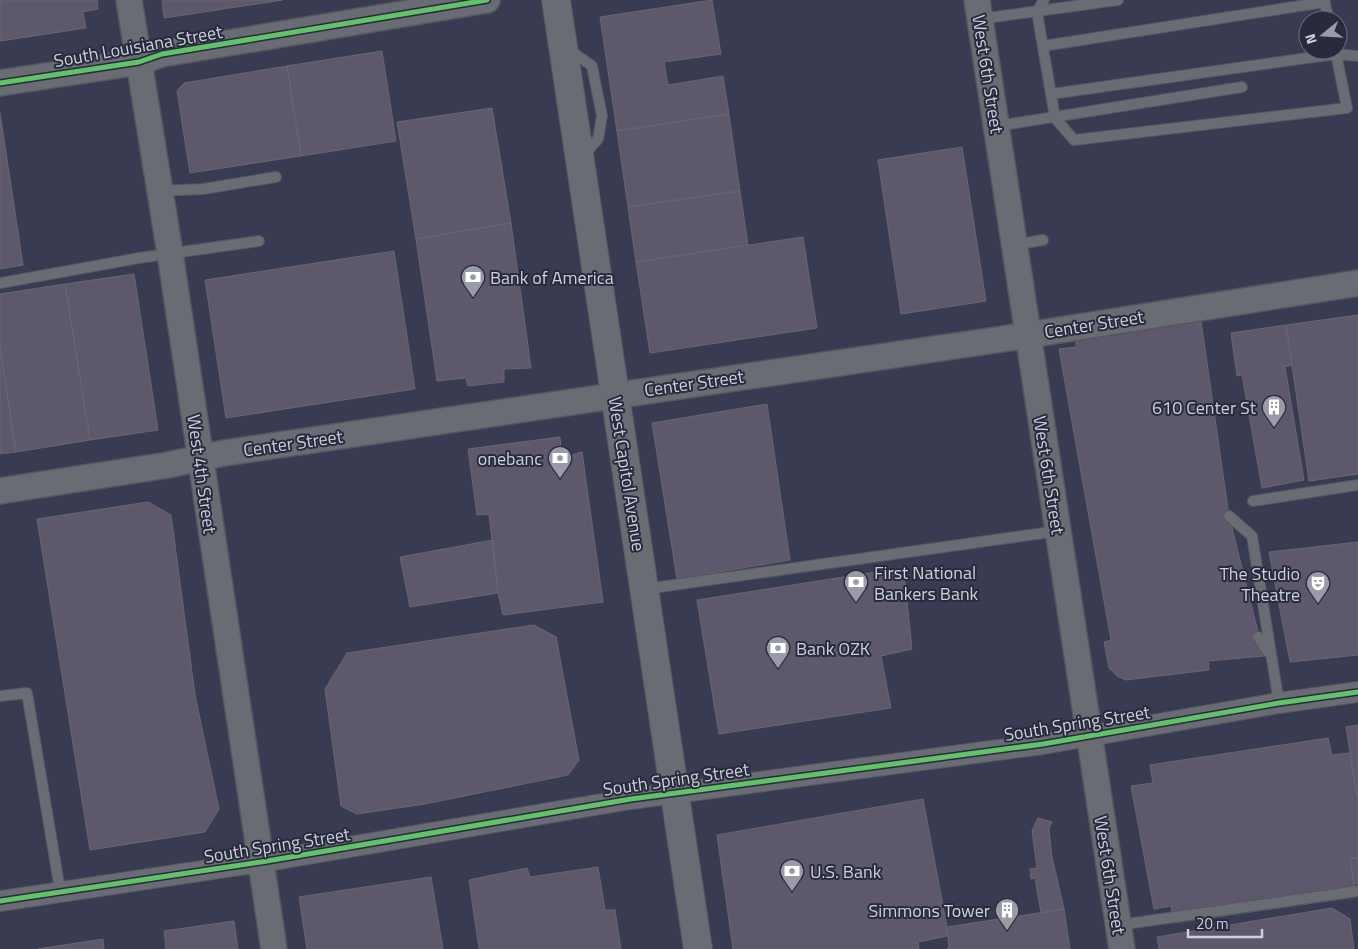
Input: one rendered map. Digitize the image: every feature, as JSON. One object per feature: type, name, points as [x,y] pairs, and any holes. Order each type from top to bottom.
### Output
[{"type":"main road","name":"West Capitol Avenue","points":[[556,0],[698,949]]},
{"type":"street","name":"West 4th Street","points":[[129,0],[170,253],[274,949]]},
{"type":"street","name":"South Louisiana Street","points":[[0,83],[140,62],[162,54],[487,0]]},
{"type":"street","name":"West 6th Street","points":[[978,10],[1120,937]]},
{"type":"street","name":"Center Street","points":[[0,491],[615,395],[1358,283]]},
{"type":"street","name":"South Spring Street","points":[[0,901],[60,890],[261,862],[674,793],[1043,744],[1089,734],[1358,692]]},
{"type":"lane","points":[[1044,0],[1037,12],[1055,118],[1074,140],[1347,108],[1338,60]]},
{"type":"lane","points":[[978,10],[1037,12],[1118,0]]},
{"type":"lane","points":[[1043,46],[1324,1]]},
{"type":"lane","points":[[1051,94],[1298,58]]},
{"type":"lane","points":[[996,126],[1242,87]]},
{"type":"lane","points":[[160,192],[203,189],[276,177]]},
{"type":"lane","points":[[1014,245],[1043,240]]},
{"type":"lane","points":[[0,283],[170,253],[259,241]]},
{"type":"lane","points":[[1252,501],[1358,485]]},
{"type":"lane","points":[[1229,516],[1252,536],[1278,703]]},
{"type":"lane","points":[[644,589],[1058,531]]},
{"type":"lane","points":[[1258,637],[1270,655]]},
{"type":"lane","points":[[0,696],[27,693],[60,890]]},
{"type":"lane","points":[[1120,937],[1358,891]]},
{"type":"shaded area","points":[[0,0],[1358,0],[1358,949],[0,949]]},
{"type":"building","points":[[0,0],[97,0],[98,9],[83,12],[86,28],[0,41]]},
{"type":"building","points":[[162,0],[283,0],[164,18]]},
{"type":"building","points":[[712,0],[721,54],[664,62],[668,85],[723,76],[729,114],[617,131],[600,17]]},
{"type":"building","points":[[382,51],[396,141],[301,156],[287,66]]},
{"type":"building","points":[[287,66],[301,156],[190,173],[177,91],[184,83]]},
{"type":"building","points":[[492,108],[511,223],[416,239],[397,122]]},
{"type":"building","points":[[0,113],[23,265],[0,269]]},
{"type":"building","points":[[729,114],[740,191],[628,207],[617,131]]},
{"type":"building","points":[[962,147],[986,301],[901,314],[878,160]]},
{"type":"building","points":[[740,191],[748,245],[636,262],[628,207]]},
{"type":"building","points":[[511,223],[531,368],[504,369],[504,382],[468,386],[466,378],[437,381],[416,239]]},
{"type":"building","points":[[803,237],[817,328],[650,353],[636,262]]},
{"type":"building","points":[[394,251],[415,389],[226,418],[205,280]]},
{"type":"building","points":[[134,274],[158,430],[90,440],[65,284]]},
{"type":"building","points":[[65,284],[90,440],[16,452],[0,345],[0,294]]},
{"type":"building","points":[[1200,314],[1229,516],[1264,656],[1208,661],[1209,670],[1126,680],[1117,676],[1109,668],[1104,642],[1111,640],[1059,349],[1076,347],[1076,337],[1116,334],[1114,325]]},
{"type":"building","points":[[1358,315],[1358,474],[1309,481],[1286,325]]},
{"type":"building","name":"610 Center St","points":[[1286,325],[1292,365],[1285,367],[1304,480],[1262,488],[1242,375],[1237,376],[1231,333]]},
{"type":"building","points":[[0,345],[16,452],[0,454]]},
{"type":"building","points":[[767,404],[790,560],[677,579],[652,423]]},
{"type":"building","points":[[560,437],[562,458],[582,452],[603,602],[503,615],[498,593],[489,514],[477,515],[468,449]]},
{"type":"building","points":[[148,502],[171,515],[195,695],[219,809],[205,832],[90,850],[37,519]]},
{"type":"building","points":[[493,540],[498,593],[410,607],[400,557]]},
{"type":"building","name":"The Studio Theatre","points":[[1358,542],[1358,655],[1290,662],[1269,552]]},
{"type":"building","points":[[901,568],[904,573],[912,649],[881,656],[891,708],[719,734],[697,600]]},
{"type":"building","points":[[534,625],[556,637],[579,760],[568,775],[425,804],[357,814],[341,806],[325,689],[347,653]]},
{"type":"building","points":[[1358,725],[1358,801],[1346,727]]},
{"type":"building","points":[[1328,738],[1332,755],[1350,753],[1358,801],[1358,858],[1350,859],[1356,897],[1174,923],[1171,906],[1154,909],[1131,786],[1153,783],[1150,765]]},
{"type":"building","points":[[923,799],[947,927],[947,936],[918,942],[919,949],[733,949],[717,835]]},
{"type":"building","points":[[1038,818],[1052,822],[1049,829],[1052,857],[1064,909],[1041,913],[1035,878],[1031,879],[1030,869],[1037,868],[1032,831]]},
{"type":"building","points":[[1358,858],[1358,884],[1354,884],[1350,859]]},
{"type":"building","points":[[598,867],[605,910],[615,910],[621,949],[479,949],[469,880],[527,868],[530,877]]},
{"type":"building","points":[[431,877],[443,949],[307,949],[299,897]]},
{"type":"building","points":[[1332,908],[1350,919],[1354,949],[1159,949],[1157,937]]},
{"type":"building","name":"Simmons Tower","points":[[1064,909],[1070,949],[947,949],[949,948],[947,927]]},
{"type":"building","points":[[234,921],[238,949],[166,949],[164,931]]},
{"type":"building","points":[[103,939],[104,949],[38,949]]},
{"type":"cycle path","points":[[0,83],[139,62],[162,54],[487,0]]},
{"type":"cycle path","points":[[0,901],[261,862],[631,799],[1043,744],[1279,703],[1358,692]]},
{"type":"place","name":"Bank of America","points":[[473,298]]},
{"type":"place","name":"610 Center St","points":[[1274,428]]},
{"type":"place","name":"onebanc","points":[[560,479]]},
{"type":"place","name":"First National Bankers Bank","points":[[856,603]]},
{"type":"place","name":"The Studio Theatre","points":[[1318,604]]},
{"type":"place","name":"Bank OZK","points":[[778,669]]},
{"type":"place","name":"U.S. Bank","points":[[792,892]]},
{"type":"place","name":"Simmons Tower","points":[[1007,931]]}]
